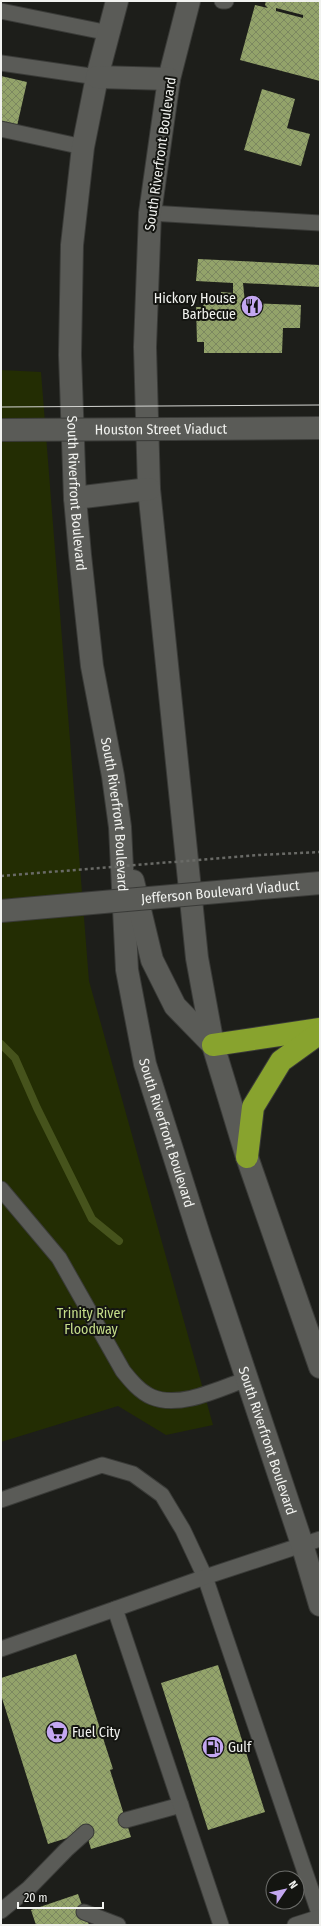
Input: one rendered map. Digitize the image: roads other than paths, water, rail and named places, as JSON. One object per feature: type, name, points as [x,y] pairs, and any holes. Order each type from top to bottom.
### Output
[{"type":"highway","points":[[213,1045],[320,1029]]},
{"type":"highway","points":[[247,1157],[253,1107],[281,1061],[320,1033]]},
{"type":"main road","name":"South Riverfront Boulevard","points":[[117,1],[97,77],[83,147],[72,245],[70,355],[75,498],[92,666],[113,776],[120,827],[127,970],[145,1064],[200,1238],[247,1379],[311,1542],[320,1605]]},
{"type":"main road","name":"South Riverfront Boulevard","points":[[189,1],[170,79],[150,213],[145,347],[148,490],[196,958],[213,1045],[247,1157],[320,1367]]},
{"type":"main road","points":[[97,77],[170,79]]},
{"type":"main road","name":"Houston Street Viaduct","points":[[1,430],[320,428]]},
{"type":"main road","points":[[75,498],[148,490]]},
{"type":"main road","points":[[120,827],[152,960],[175,1006],[213,1045]]},
{"type":"main road","name":"Jefferson Boulevard Viaduct","points":[[1,911],[320,883]]},
{"type":"lane","points":[[1,11],[109,33]]},
{"type":"lane","points":[[1,64],[97,77]]},
{"type":"lane","points":[[1,129],[83,147]]},
{"type":"lane","points":[[150,213],[320,223]]},
{"type":"lane","points":[[1,1189],[59,1258],[123,1371],[135,1385],[152,1397],[172,1401],[188,1399],[247,1379]]},
{"type":"lane","points":[[1,1500],[102,1465],[133,1474],[162,1495],[183,1530],[205,1576],[320,1917],[295,1925]]},
{"type":"lane","points":[[1,1649],[205,1576],[311,1542]]},
{"type":"lane","points":[[115,1609],[220,1925]]},
{"type":"lane","points":[[126,1820],[181,1805]]},
{"type":"lane","points":[[1,1911],[29,1888],[86,1832]]},
{"type":"lane","points":[[84,1912],[118,1925]]},
{"type":"waterway","points":[[1,1044],[15,1058],[37,1108],[92,1219],[119,1241]]},
{"type":"tram line","points":[[1,407],[320,405]]},
{"type":"place","name":"Hickory House Barbecue","points":[[252,306]]},
{"type":"place","name":"Fuel City","points":[[57,1732]]},
{"type":"place","name":"Gulf","points":[[213,1747]]},
{"type":"park label","name":"Trinity River Floodway","points":[[91,1322]]}]
